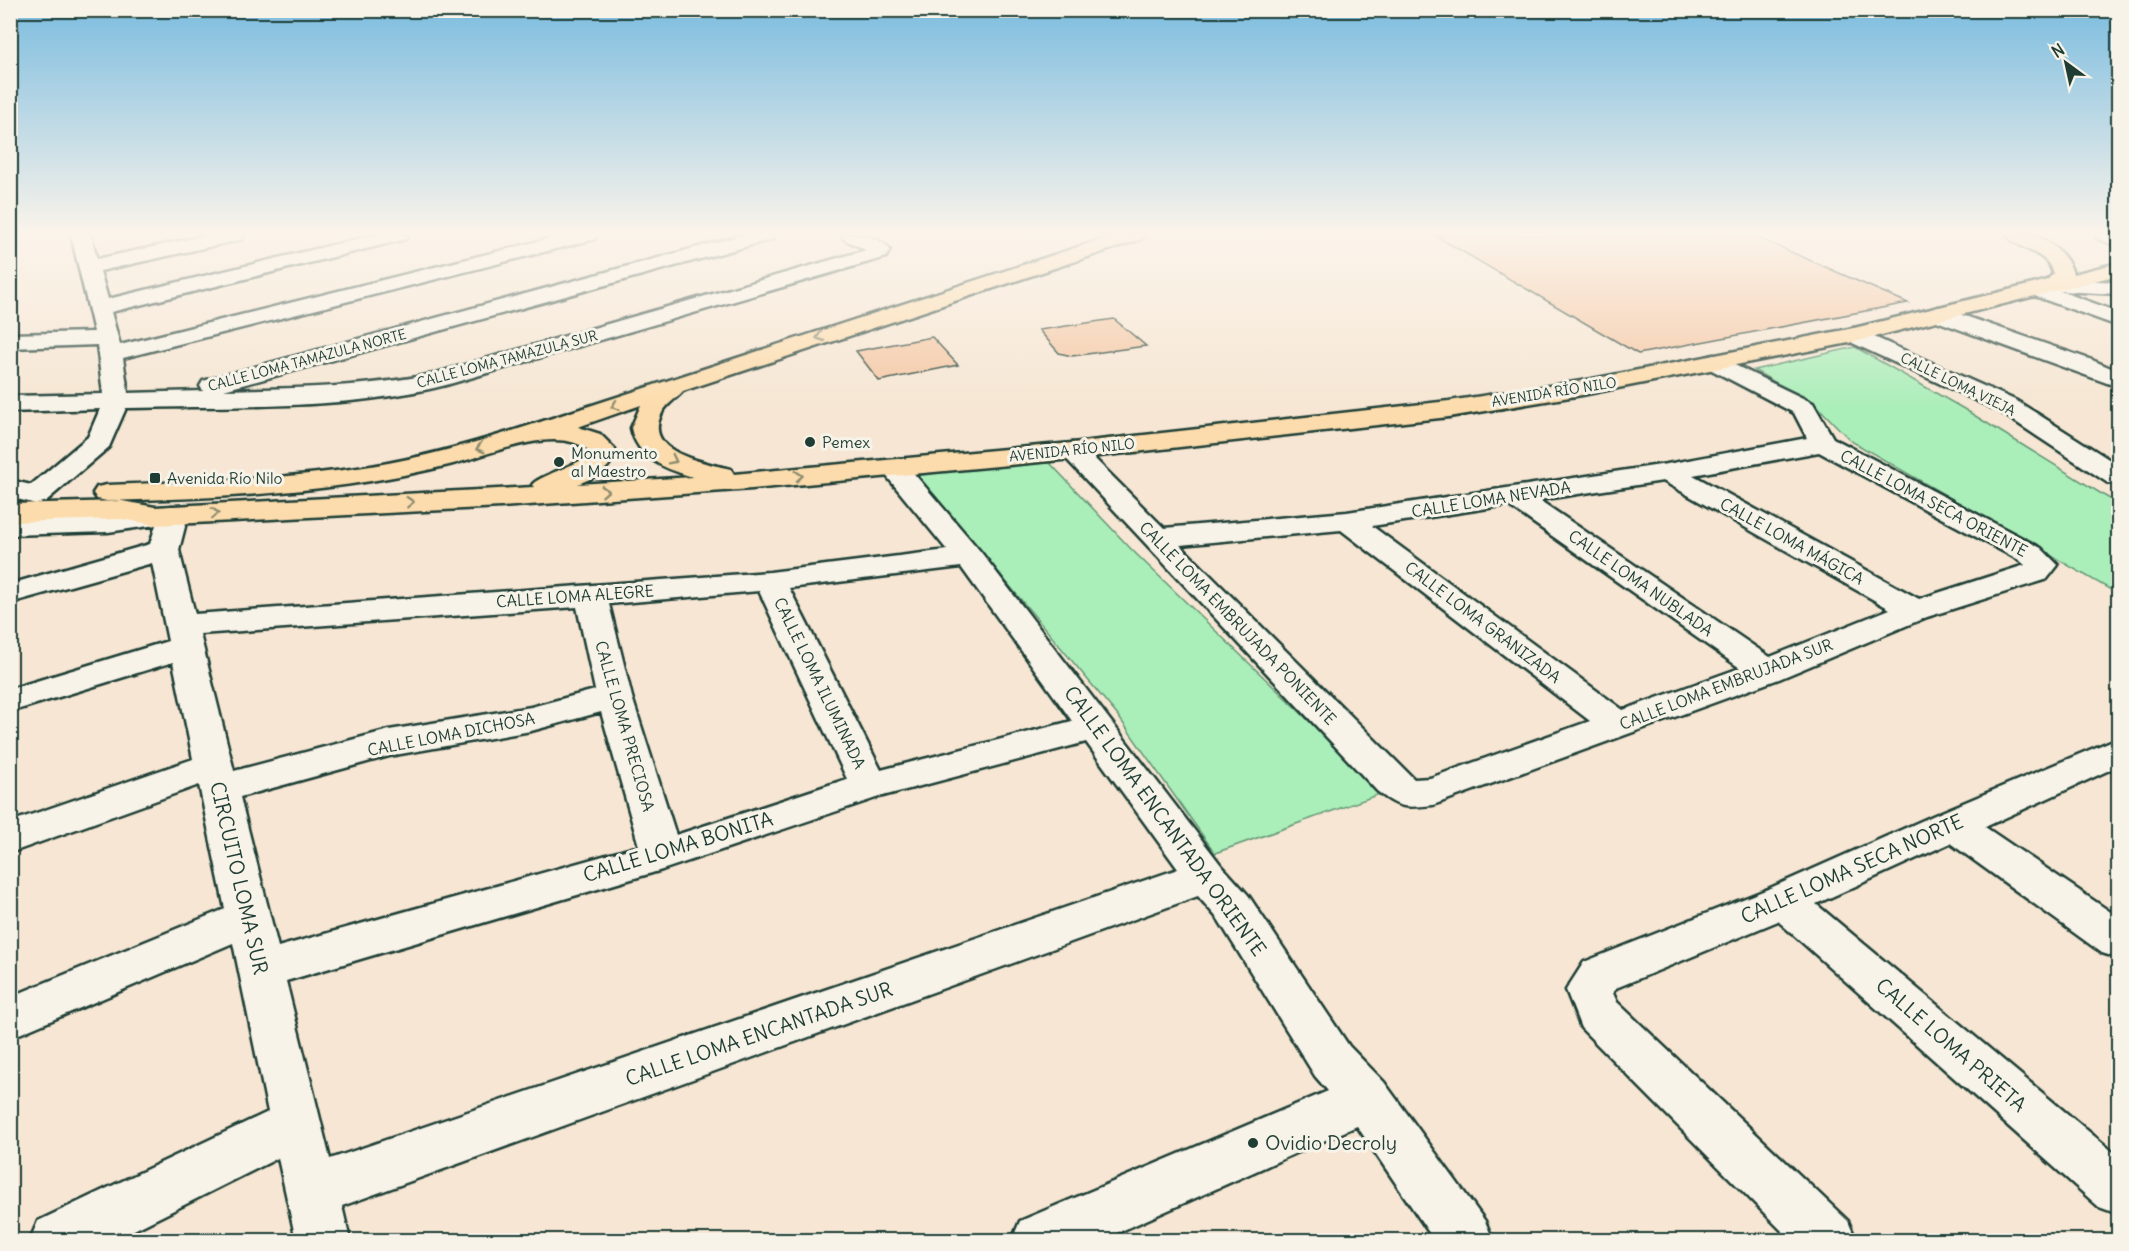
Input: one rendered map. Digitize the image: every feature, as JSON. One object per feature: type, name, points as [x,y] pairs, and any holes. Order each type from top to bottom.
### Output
[{"type":"main road","points":[[19,493],[225,489],[321,482],[435,461],[536,432],[957,293]]},
{"type":"main road","name":"AVENIDA RÍO NILO","points":[[10,513],[122,510],[164,527],[501,498],[752,481],[1072,451],[1449,409],[1582,388],[1854,335],[2025,293]]},
{"type":"main road","points":[[675,386],[648,412],[644,424],[645,437],[652,448],[668,459],[690,468],[752,481]]},
{"type":"main road","points":[[501,498],[575,476],[601,459],[602,449],[587,437],[570,433],[536,432]]},
{"type":"street","points":[[19,493],[100,441],[116,401],[109,346],[95,293]]},
{"type":"street","points":[[99,308],[159,293]]},
{"type":"street","points":[[10,341],[109,346],[336,293]]},
{"type":"street","name":"CALLE LOMA TAMAZULA NORTE","points":[[161,400],[552,293]]},
{"type":"street","name":"CALLE LOMA TAMAZULA SUR","points":[[161,400],[350,394],[391,390],[438,380],[739,293]]},
{"type":"street","points":[[2059,293],[2118,319]]},
{"type":"street","points":[[1939,314],[2085,364],[2118,380]]},
{"type":"street","name":"CALLE LOMA VIEJA","points":[[1854,335],[2008,406],[2118,477]]},
{"type":"street","points":[[1714,362],[1804,408],[1823,443]]},
{"type":"street","points":[[10,404],[161,400]]},
{"type":"street","name":"CALLE LOMA NEVADA","points":[[1157,538],[1347,521],[1667,472],[1823,443]]},
{"type":"street","name":"CALLE LOMA SECA ORIENTE","points":[[1823,443],[2030,554],[2043,565]]},
{"type":"street","name":"CALLE LOMA EMBRUJADA PONIENTE","points":[[1072,451],[1390,781],[1406,794]]},
{"type":"street","name":"CALLE LOMA ENCANTADA ORIENTE","points":[[894,468],[969,557],[1206,876],[1233,907],[1332,1061],[1366,1098],[1466,1240]]},
{"type":"street","name":"CALLE LOMA MÁGICA","points":[[1667,472],[1917,610]]},
{"type":"street","name":"CALLE LOMA NUBLADA","points":[[1514,496],[1767,670]]},
{"type":"street","name":"CALLE LOMA GRANIZADA","points":[[1347,521],[1618,724]]},
{"type":"street","points":[[10,526],[108,523],[164,527]]},
{"type":"street","points":[[10,594],[164,527]]},
{"type":"street","name":"CIRCUITO LOMA SUR","points":[[164,527],[183,636],[323,1240]]},
{"type":"street","name":"CALLE LOMA ALEGRE","points":[[10,701],[183,636],[770,580],[969,557]]},
{"type":"street","name":"CALLE LOMA EMBRUJADA SUR","points":[[1406,794],[1432,791],[1767,670],[1917,610],[2036,572],[2043,565]]},
{"type":"street","name":"CALLE LOMA ILUMINADA","points":[[770,580],[870,786]]},
{"type":"street","name":"CALLE LOMA PRECIOSA","points":[[591,596],[614,697],[662,855]]},
{"type":"street","name":"CALLE LOMA DICHOSA","points":[[10,838],[216,778],[389,743],[531,719],[614,697]]},
{"type":"street","name":"CALLE LOMA BONITA","points":[[261,970],[662,855],[870,786],[1096,727]]},
{"type":"street","name":"CALLE LOMA SECA NORTE","points":[[1829,1240],[1598,1014],[1588,990],[1600,975],[1783,902],[1951,824],[2118,751]]},
{"type":"street","points":[[1951,824],[2118,940]]},
{"type":"street","name":"CALLE LOMA ENCANTADA SUR","points":[[311,1191],[1206,876]]},
{"type":"street","name":"CALLE LOMA PRIETA","points":[[1783,902],[2118,1189]]},
{"type":"street","points":[[10,1018],[248,918]]},
{"type":"street","points":[[1039,1240],[1366,1098]]},
{"type":"street","points":[[57,1240],[296,1124]]},
{"type":"green space","points":[[1855,347],[1964,409],[2118,504],[2118,594],[1851,441],[1819,408],[1754,370]]},
{"type":"green space","points":[[1049,462],[1132,550],[1365,775],[1380,794],[1215,853],[1118,716],[917,475]]},
{"type":"building","points":[[1534,293],[1886,293],[1908,303],[1638,354]]},
{"type":"building","points":[[1114,319],[1146,346],[1072,356],[1059,353],[1039,330]]},
{"type":"building","points":[[932,337],[958,365],[879,381],[856,351]]},
{"type":"place","name":"Pemex","points":[[810,442]]},
{"type":"place","name":"Monumento al Maestro","points":[[559,462]]},
{"type":"place","name":"Avenida Río Nilo","points":[[155,478]]},
{"type":"place","name":"Ovidio Decroly","points":[[1253,1143]]}]
